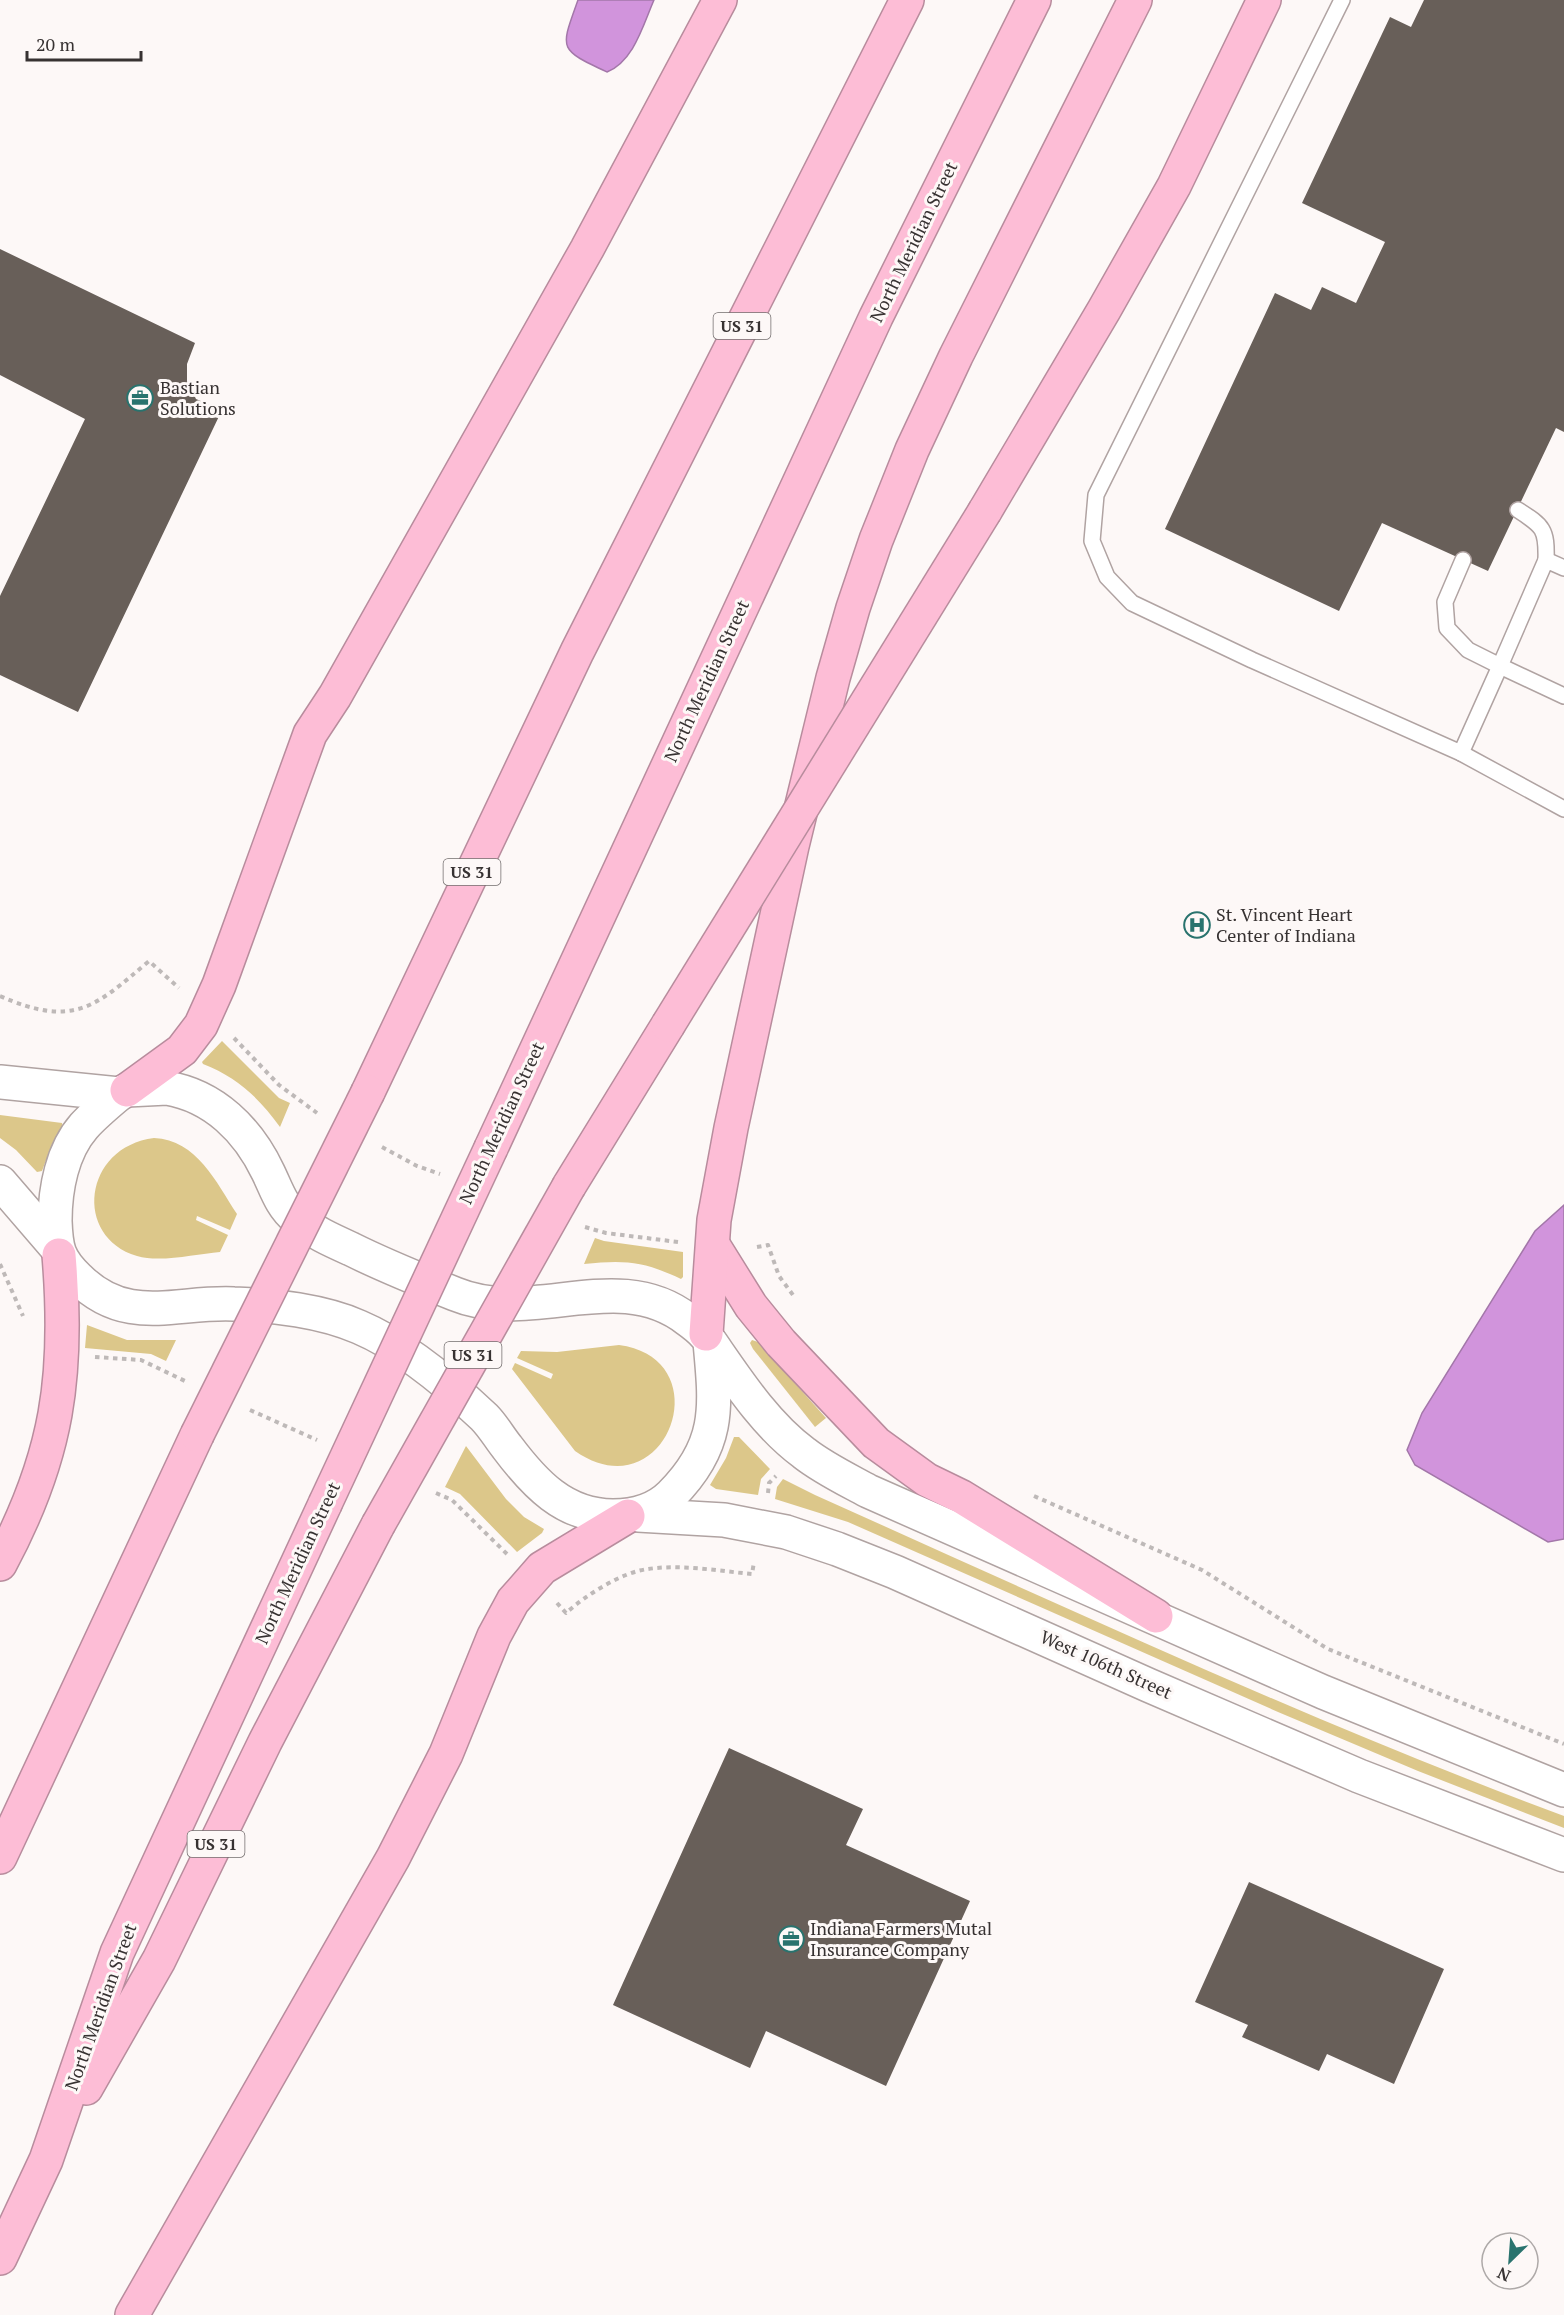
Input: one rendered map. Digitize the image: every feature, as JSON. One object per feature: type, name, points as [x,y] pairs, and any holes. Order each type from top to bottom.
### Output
[{"type":"highway","points":[[123,1092],[182,1050],[201,1025],[219,985],[310,734],[335,696],[581,259],[720,0]]},
{"type":"highway","name":"US 31","points":[[0,1857],[197,1435],[368,1092],[577,652],[907,0]]},
{"type":"highway","name":"North Meridian Street","points":[[0,2258],[46,2160],[117,1953],[876,317],[1034,0]]},
{"type":"highway","points":[[708,1338],[714,1220],[720,1184],[792,846],[833,678],[853,608],[876,540],[912,450],[956,356],[1135,0]]},
{"type":"highway","name":"US 31","points":[[46,2160],[159,1960],[265,1742],[378,1525],[569,1186],[985,511],[1104,310],[1174,186],[1264,0]]},
{"type":"highway","points":[[713,1245],[751,1306],[781,1343],[876,1443],[927,1480],[962,1497],[1156,1616]]},
{"type":"highway","points":[[0,1564],[33,1497],[48,1453],[56,1416],[63,1344],[63,1307],[58,1251]]},
{"type":"highway","points":[[132,2315],[393,1858],[446,1754],[494,1636],[513,1601],[542,1568],[633,1515]]},
{"type":"street","points":[[0,1082],[123,1092],[167,1088],[186,1091],[216,1107],[243,1132],[257,1151],[278,1196],[292,1215],[313,1232],[386,1266],[466,1299],[488,1303],[539,1304],[572,1297],[628,1295],[669,1307],[708,1338],[760,1409],[785,1438],[829,1470],[878,1495],[1156,1616],[1323,1692],[1564,1790]]},
{"type":"street","points":[[58,1251],[55,1202],[66,1156],[82,1128],[123,1092]]},
{"type":"street","name":"West 106th Street","points":[[0,1182],[58,1251],[70,1271],[97,1294],[135,1308],[185,1308],[231,1303],[318,1315],[359,1327],[408,1354],[440,1378],[486,1419],[531,1478],[545,1492],[566,1505],[586,1513],[732,1521],[786,1532],[837,1549],[895,1572],[1359,1776],[1564,1855]]},
{"type":"street","points":[[633,1515],[666,1500],[682,1484],[702,1454],[715,1412],[708,1338]]},
{"type":"lane","points":[[1342,0],[1096,495],[1092,541],[1107,577],[1132,603],[1252,660],[1461,753],[1564,809]]},
{"type":"lane","points":[[1461,753],[1546,560],[1547,540],[1539,524],[1518,510]]},
{"type":"lane","points":[[1463,560],[1445,602],[1447,628],[1468,650],[1564,696]]},
{"type":"lane","points":[[1546,560],[1564,568]]},
{"type":"path","points":[[0,996],[32,1009],[62,1012],[78,1009],[106,998],[149,961],[163,973]]},
{"type":"path","points":[[750,1248],[768,1245],[779,1276],[795,1298]]},
{"type":"path","points":[[0,1264],[23,1313],[24,1322]]},
{"type":"path","points":[[86,1356],[141,1360],[194,1385]]},
{"type":"path","points":[[248,1409],[323,1442]]},
{"type":"path","points":[[767,1497],[769,1483],[776,1477]]},
{"type":"path","points":[[430,1491],[452,1500],[510,1556]]},
{"type":"path","points":[[1026,1492],[1202,1570],[1328,1649],[1564,1744]]},
{"type":"path","points":[[555,1600],[566,1612],[584,1596],[607,1584],[646,1569],[673,1567],[752,1574],[755,1558]]},
{"type":"shaded area","points":[[578,0],[654,0],[631,51],[616,67],[607,72],[579,58],[567,46],[568,29]]},
{"type":"shaded area","points":[[222,1041],[279,1098],[290,1103],[280,1127],[264,1107],[237,1082],[203,1064],[202,1062]]},
{"type":"shaded area","points":[[0,1115],[62,1123],[63,1128],[52,1144],[42,1171],[37,1172],[16,1150],[0,1138]]},
{"type":"shaded area","points":[[154,1138],[182,1146],[194,1154],[213,1176],[237,1214],[230,1230],[197,1216],[196,1220],[228,1235],[220,1252],[156,1259],[146,1258],[116,1246],[103,1231],[96,1213],[95,1193],[101,1174],[112,1158],[130,1145]]},
{"type":"shaded area","points":[[1564,1205],[1564,1539],[1548,1542],[1415,1465],[1407,1450],[1422,1413],[1535,1231]]},
{"type":"shaded area","points":[[595,1238],[683,1252],[683,1277],[681,1279],[656,1268],[634,1263],[584,1264]]},
{"type":"shaded area","points":[[87,1325],[127,1340],[176,1340],[166,1361],[151,1354],[85,1348]]},
{"type":"shaded area","points":[[752,1340],[758,1342],[826,1418],[815,1427],[753,1349],[750,1343]]},
{"type":"shaded area","points":[[619,1345],[651,1356],[669,1376],[675,1401],[670,1427],[656,1449],[635,1463],[607,1465],[575,1451],[512,1369],[515,1363],[551,1379],[553,1374],[517,1358],[521,1351],[557,1352]]},
{"type":"shaded area","points":[[734,1437],[739,1437],[770,1469],[761,1479],[758,1495],[716,1489],[710,1485],[726,1458]]},
{"type":"shaded area","points":[[466,1446],[506,1499],[524,1517],[544,1529],[517,1552],[460,1494],[445,1487]]},
{"type":"shaded area","points":[[783,1479],[1280,1702],[1564,1816],[1564,1828],[1418,1771],[1278,1712],[848,1522],[775,1499],[777,1487]]},
{"type":"building","points":[[1424,0],[1564,0],[1564,432],[1556,428],[1488,571],[1382,523],[1339,611],[1165,529],[1275,293],[1311,310],[1322,287],[1356,303],[1385,242],[1302,203],[1390,17],[1411,27]]},
{"type":"building","points":[[0,249],[195,343],[187,364],[187,381],[196,399],[222,410],[78,712],[0,675],[0,596],[85,419],[0,375]]},
{"type":"building","points":[[729,1748],[863,1809],[846,1845],[970,1901],[886,2086],[766,2031],[750,2068],[613,2005]]},
{"type":"building","points":[[1249,1882],[1444,1969],[1394,2084],[1327,2054],[1319,2071],[1242,2037],[1248,2025],[1195,2002]]},
{"type":"place","name":"Bastian Solutions","points":[[140,398]]},
{"type":"place","name":"St. Vincent Heart Center of Indiana","points":[[1197,925]]},
{"type":"place","name":"Indiana Farmers Mutal Insurance Company","points":[[791,1939]]}]
